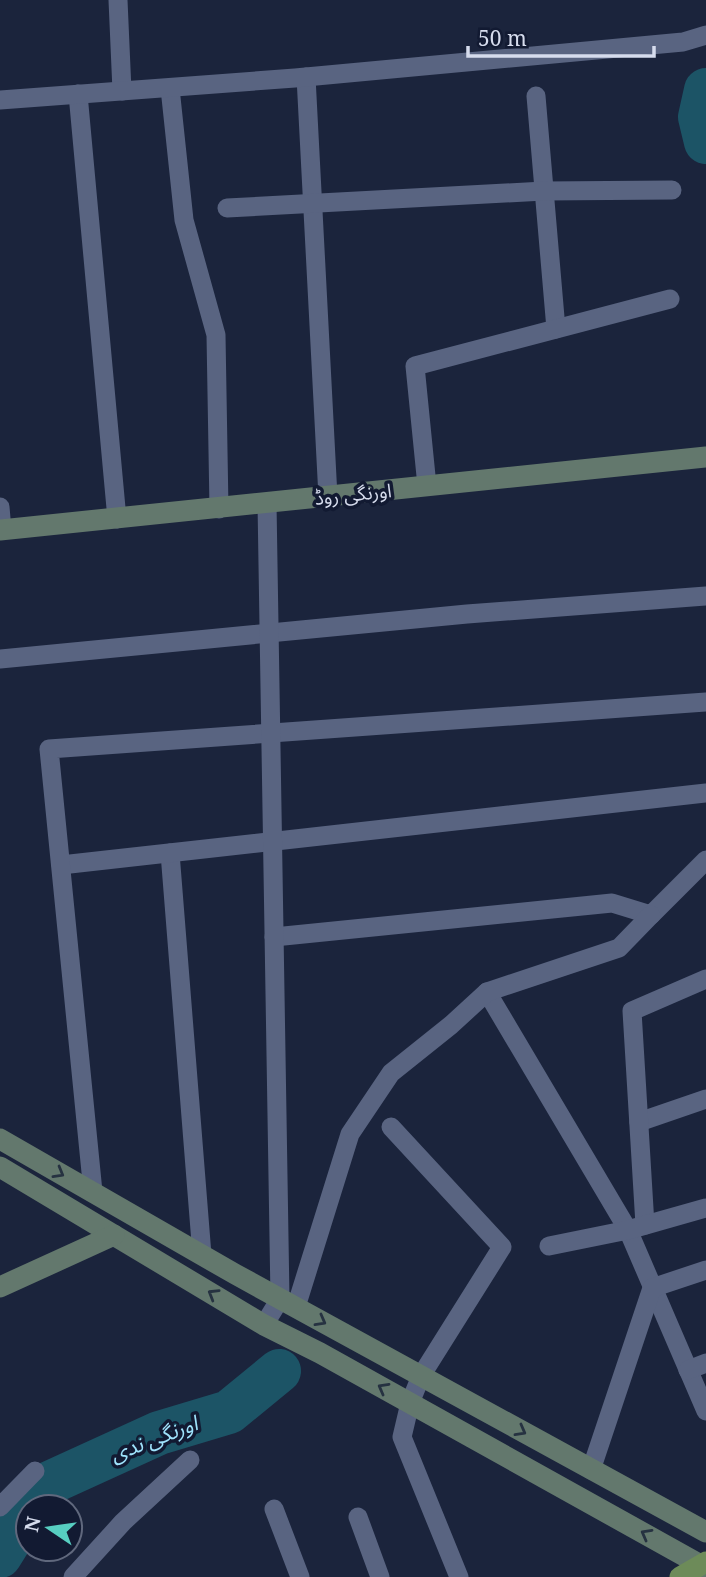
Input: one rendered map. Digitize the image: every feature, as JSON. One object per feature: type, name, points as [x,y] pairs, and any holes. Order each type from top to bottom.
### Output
[{"type":"main road","name":"اورنگی روڈ","points":[[1,530],[706,457]]},
{"type":"main road","points":[[0,1139],[288,1303],[706,1532]]},
{"type":"main road","points":[[0,1167],[264,1325],[320,1353],[704,1565]]},
{"type":"main road","points":[[0,1287],[114,1235]]},
{"type":"main road","points":[[680,1577],[704,1565]]},
{"type":"street","points":[[118,0],[122,91]]},
{"type":"street","points":[[0,100],[306,77],[683,42],[706,34]]},
{"type":"street","points":[[306,77],[328,497]]},
{"type":"street","points":[[170,88],[184,220],[216,335],[219,509]]},
{"type":"street","points":[[78,94],[117,519]]},
{"type":"street","points":[[536,96],[556,328]]},
{"type":"street","points":[[227,208],[544,191],[672,190]]},
{"type":"street","points":[[427,486],[415,366],[670,299]]},
{"type":"street","points":[[267,503],[274,937],[288,1303]]},
{"type":"street","points":[[0,507],[1,530]]},
{"type":"street","points":[[0,659],[467,614],[706,596]]},
{"type":"street","points":[[93,1192],[49,749],[706,702]]},
{"type":"street","points":[[61,865],[706,793]]},
{"type":"street","points":[[170,853],[202,1255]]},
{"type":"street","points":[[264,1325],[288,1303],[350,1134],[391,1073],[487,992],[619,948],[706,860]]},
{"type":"street","points":[[274,937],[612,903],[651,915]]},
{"type":"street","points":[[636,1227],[639,1122],[632,1011],[706,979]]},
{"type":"street","points":[[487,992],[636,1227],[653,1288],[697,1367],[706,1411]]},
{"type":"street","points":[[639,1122],[706,1099]]},
{"type":"street","points":[[391,1127],[502,1247],[421,1376],[410,1403],[402,1437],[459,1577]]},
{"type":"street","points":[[549,1246],[706,1208]]},
{"type":"street","points":[[653,1288],[706,1270]]},
{"type":"street","points":[[591,1470],[653,1288]]},
{"type":"street","points":[[73,1577],[123,1522],[190,1460]]},
{"type":"street","points":[[0,1507],[35,1471]]},
{"type":"street","points":[[274,1509],[300,1577]]},
{"type":"street","points":[[358,1517],[380,1577]]},
{"type":"waterway","points":[[706,90],[700,117],[706,142]]},
{"type":"waterway","name":"اورنگی ندی","points":[[40,1493],[45,1485],[159,1433],[229,1412],[279,1371]]},
{"type":"waterway","name":"اورنگی ندی","points":[[0,1556],[14,1534]]}]
